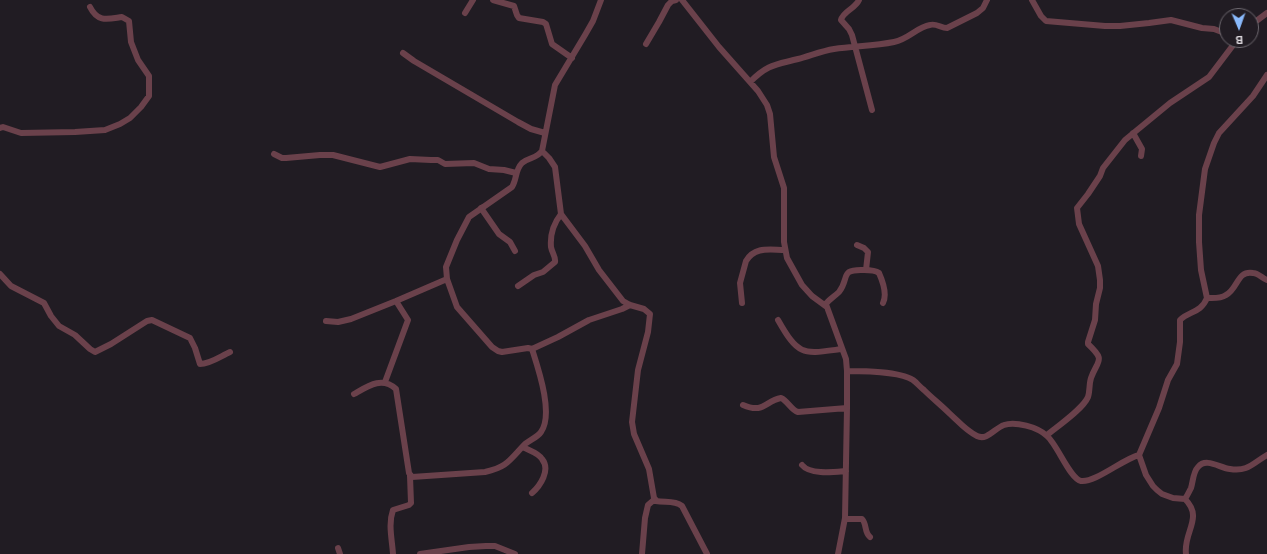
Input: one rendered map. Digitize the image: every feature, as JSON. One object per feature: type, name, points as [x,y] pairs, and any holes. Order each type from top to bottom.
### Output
[{"type":"street","points":[[465,13],[473,0]]},
{"type":"street","points":[[493,0],[514,6],[518,17],[521,19],[543,22],[546,24],[552,44],[572,58]]},
{"type":"street","points":[[601,0],[593,21],[555,85],[542,151],[538,156],[522,163],[516,173],[512,187],[466,220],[456,240],[446,267],[447,279],[457,307],[498,352],[528,348],[532,349],[558,338],[589,320],[622,310],[630,305]]},
{"type":"street","points":[[646,44],[668,5],[672,1],[676,0]]},
{"type":"street","points":[[682,0],[719,47],[750,82],[767,105],[770,114],[774,157],[785,192],[785,250],[787,258],[802,285],[812,296],[826,305],[846,359],[848,408],[845,519],[838,554]]},
{"type":"street","points":[[858,0],[855,5],[844,14],[841,20],[849,29],[872,110]]},
{"type":"street","points":[[750,82],[759,73],[772,65],[825,51],[894,42],[905,39],[933,24],[947,28],[977,13],[983,8],[987,0]]},
{"type":"street","points":[[1032,0],[1039,13],[1046,21],[1120,26],[1171,20],[1219,31]]},
{"type":"street","points":[[0,128],[21,133],[105,130],[130,118],[148,99],[149,74],[138,60],[131,42],[129,20],[122,17],[101,19],[92,13],[90,8]]},
{"type":"street","points":[[1047,435],[1086,401],[1089,394],[1092,377],[1100,359],[1099,355],[1088,344],[1095,320],[1096,304],[1100,288],[1098,266],[1079,224],[1077,208],[1100,176],[1103,168],[1125,140],[1174,100],[1209,77],[1231,48]]},
{"type":"street","points":[[403,53],[414,62],[530,129],[546,133]]},
{"type":"street","points":[[1186,554],[1187,540],[1194,515],[1191,506],[1185,499],[1173,498],[1162,494],[1157,490],[1146,475],[1139,455],[1160,408],[1168,380],[1177,364],[1180,342],[1180,320],[1200,308],[1207,298],[1201,270],[1199,242],[1199,215],[1205,169],[1219,133],[1253,96],[1267,75]]},
{"type":"street","points":[[1133,133],[1141,145],[1141,156]]},
{"type":"street","points":[[542,151],[549,158],[556,171],[561,214],[585,246],[603,276],[623,301],[630,305],[644,309],[650,314],[648,332],[638,370],[632,422],[634,434],[649,469],[655,499],[659,502],[674,502],[682,506],[707,554]]},
{"type":"street","points":[[274,154],[282,158],[333,155],[380,167],[414,158],[436,160],[444,164],[474,163],[489,169],[504,170],[516,173]]},
{"type":"street","points":[[481,208],[499,234],[510,242],[515,251]]},
{"type":"street","points":[[518,286],[534,275],[543,272],[555,262],[551,247],[553,226],[561,214]]},
{"type":"street","points":[[857,245],[864,248],[868,252],[866,270]]},
{"type":"street","points":[[742,303],[740,283],[747,258],[758,250],[785,250]]},
{"type":"street","points":[[826,305],[839,291],[850,271],[866,270],[877,272],[880,276],[884,293],[883,303]]},
{"type":"street","points":[[1207,298],[1222,298],[1235,287],[1240,277],[1246,273],[1254,273],[1267,280]]},
{"type":"street","points":[[0,274],[11,286],[44,303],[51,316],[59,326],[76,335],[95,352],[111,344],[147,321],[152,320],[190,338],[200,364],[230,352]]},
{"type":"street","points":[[326,321],[343,321],[396,301],[447,279]]},
{"type":"street","points":[[385,382],[408,320],[396,301]]},
{"type":"street","points":[[778,320],[797,348],[801,350],[812,353],[842,349]]},
{"type":"street","points":[[410,476],[415,477],[494,470],[507,464],[523,447],[540,434],[545,425],[546,419],[544,391],[539,369],[532,349]]},
{"type":"street","points":[[847,371],[884,372],[911,378],[967,429],[980,437],[985,437],[1004,425],[1012,424],[1029,427],[1047,435],[1065,461],[1072,475],[1076,479],[1082,481],[1088,481],[1097,477],[1131,457],[1139,455]]},
{"type":"street","points":[[354,394],[371,384],[385,382],[398,391],[410,476],[411,503],[393,510],[391,514],[390,528],[394,554]]},
{"type":"street","points":[[743,405],[749,408],[756,408],[781,398],[798,412],[848,408]]},
{"type":"street","points":[[523,447],[540,456],[544,464],[545,473],[542,482],[532,493]]},
{"type":"street","points":[[1185,499],[1190,490],[1195,471],[1200,465],[1209,463],[1225,468],[1241,470],[1248,468],[1267,455]]},
{"type":"street","points":[[802,465],[808,470],[822,472],[846,471]]},
{"type":"street","points":[[642,554],[645,518],[648,505],[655,499]]},
{"type":"street","points":[[845,519],[859,518],[864,520],[870,537]]},
{"type":"street","points":[[420,554],[469,547],[495,546],[515,554]]}]
